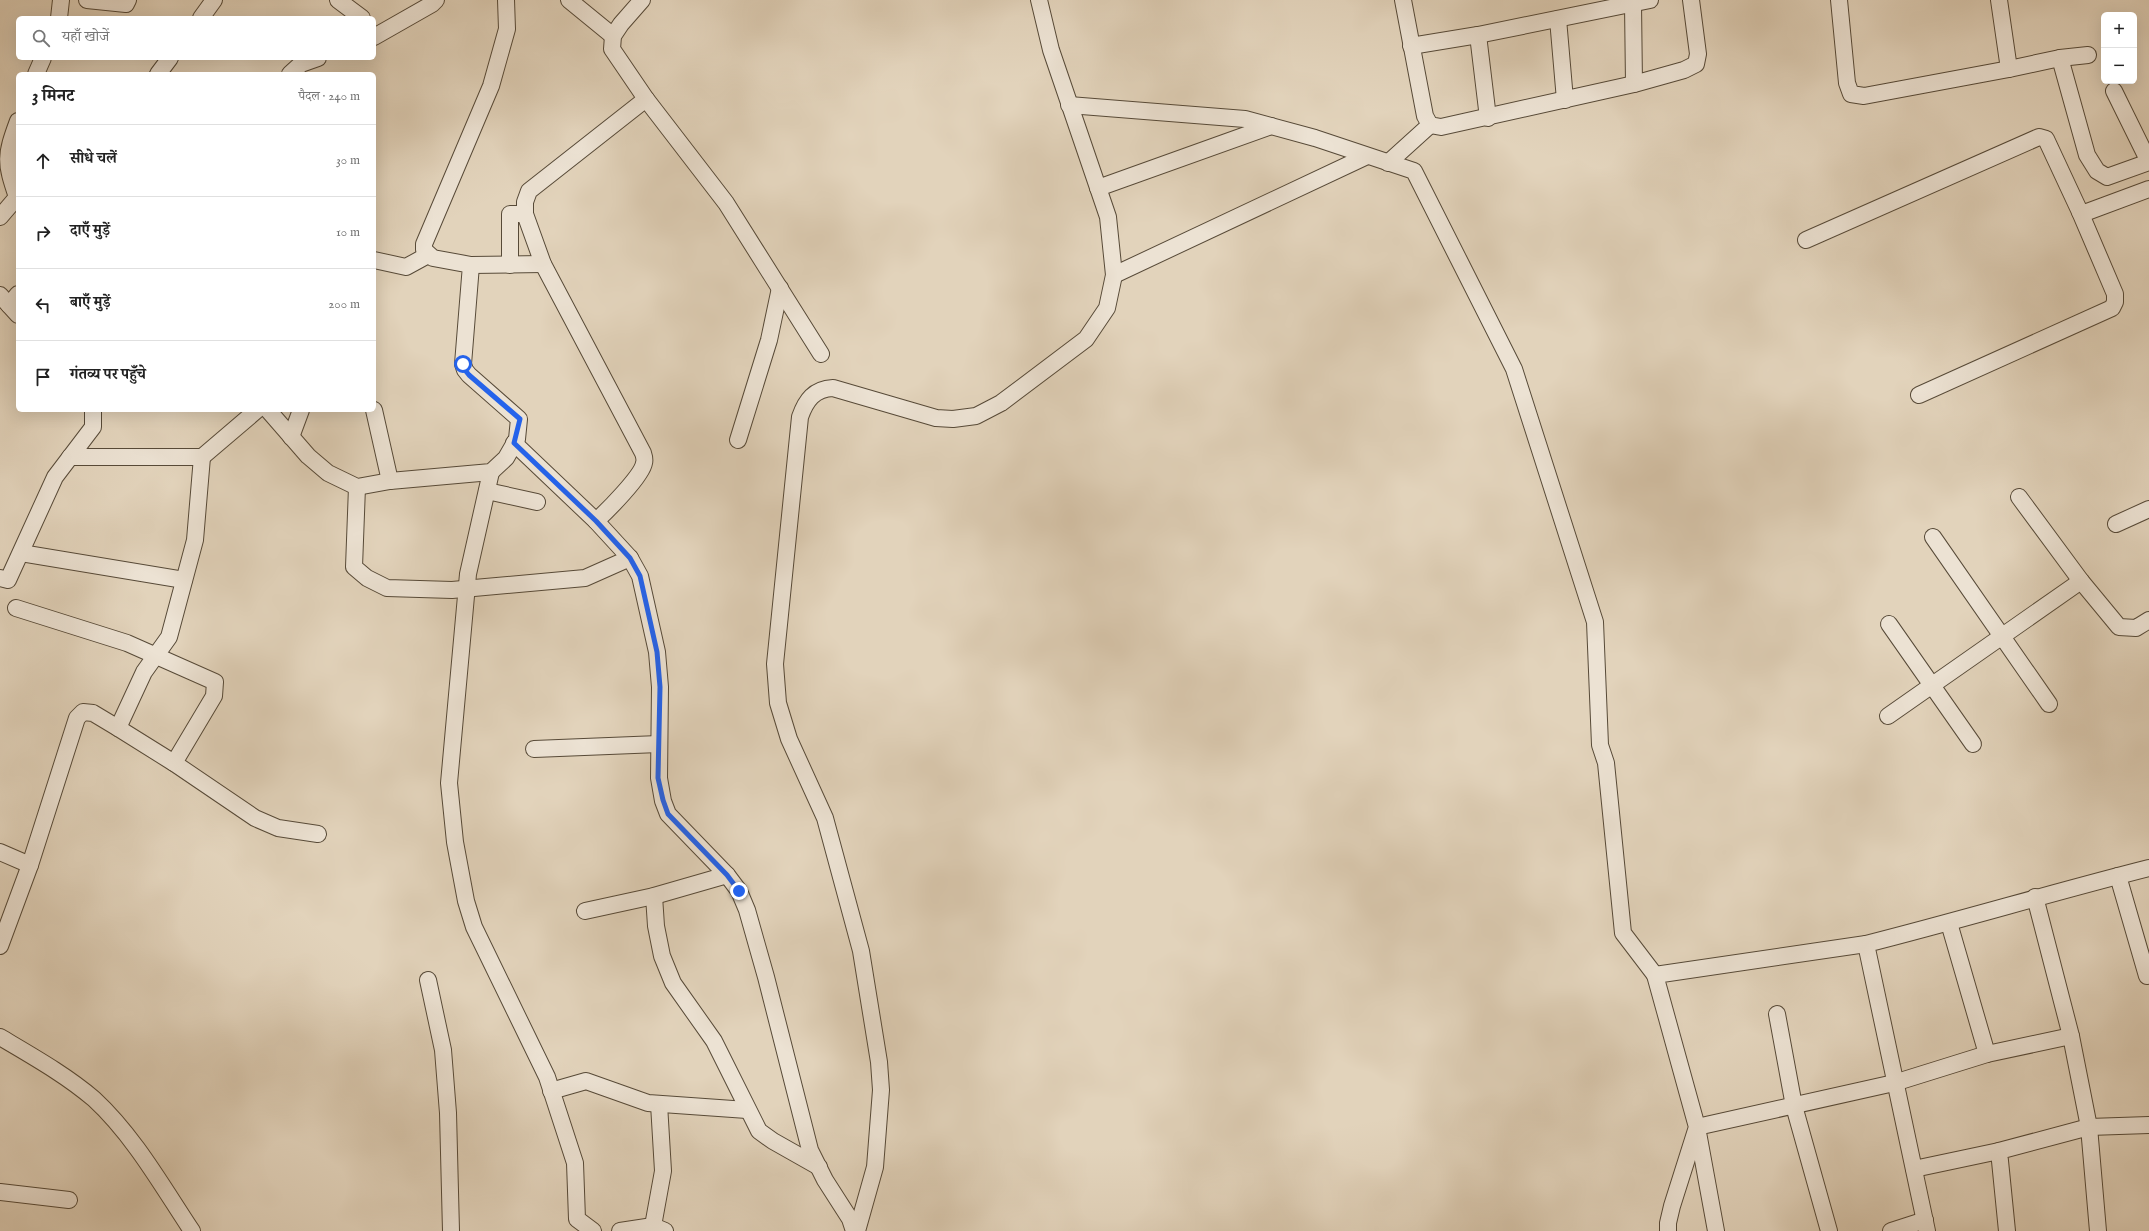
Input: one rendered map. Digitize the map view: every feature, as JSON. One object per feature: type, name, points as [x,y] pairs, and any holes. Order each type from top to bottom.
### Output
[{"type":"street","points":[[59,16],[61,0]]},
{"type":"street","points":[[87,0],[126,4],[128,0]]},
{"type":"street","points":[[202,16],[214,0]]},
{"type":"street","points":[[338,0],[359,16]]},
{"type":"street","points":[[376,32],[432,4],[436,0]]},
{"type":"street","points":[[506,0],[507,29],[491,86],[425,238],[424,250],[433,258],[471,265],[543,264]]},
{"type":"street","points":[[569,0],[613,36]]},
{"type":"street","points":[[642,0],[621,24],[613,36],[612,49],[646,99],[726,202],[821,354]]},
{"type":"street","points":[[856,1231],[875,1166],[881,1090],[879,1062],[861,951],[829,832],[825,818],[790,738],[778,704],[775,683],[775,664],[800,417],[809,398],[823,389],[833,388],[936,418],[953,419],[976,416],[1001,404],[1086,339],[1107,308],[1114,275],[1108,217],[1051,50],[1039,0]]},
{"type":"street","points":[[1402,0],[1425,116],[1430,125]]},
{"type":"street","points":[[1411,46],[1478,35],[1650,0]]},
{"type":"street","points":[[1430,125],[1441,127],[1488,118],[1634,84],[1684,70],[1696,64],[1698,54],[1691,0]]},
{"type":"street","points":[[1839,0],[1848,83],[1851,94],[1864,96],[2060,58],[2088,55]]},
{"type":"street","points":[[1999,0],[2008,69]]},
{"type":"street","points":[[1633,4],[1634,84]]},
{"type":"street","points":[[1558,19],[1565,100]]},
{"type":"street","points":[[1478,35],[1488,118]]},
{"type":"street","points":[[2060,58],[2087,155],[2097,171],[2107,177],[2149,162],[2114,91]]},
{"type":"street","points":[[37,72],[42,60]]},
{"type":"street","points":[[292,72],[301,64],[312,60]]},
{"type":"street","points":[[596,521],[642,470],[645,462],[643,453],[543,264],[526,214],[526,202],[529,191],[646,99]]},
{"type":"street","points":[[1069,105],[1245,119],[1414,171],[1514,369],[1595,622],[1600,744],[1606,763],[1623,933],[1655,975],[1697,1127],[1716,1231]]},
{"type":"street","points":[[1388,163],[1430,125]]},
{"type":"street","points":[[1098,188],[1271,126]]},
{"type":"street","points":[[16,127],[8,150],[7,169],[16,194]]},
{"type":"street","points":[[1806,240],[2039,137],[2046,139],[2080,212],[2115,294],[2115,302],[2112,308],[1919,395]]},
{"type":"street","points":[[1114,275],[1367,156]]},
{"type":"street","points":[[2080,212],[2087,212],[2149,190]]},
{"type":"street","points":[[0,217],[16,198]]},
{"type":"street","points":[[510,265],[510,214],[526,214]]},
{"type":"street","points":[[376,260],[406,267],[428,255]]},
{"type":"street","points":[[471,265],[463,364],[465,370],[520,419],[514,443],[506,458],[491,472],[468,574],[449,783],[455,842],[466,901],[474,927],[547,1077],[575,1163],[577,1219],[593,1231]]},
{"type":"street","points":[[738,440],[768,340],[780,288]]},
{"type":"street","points":[[0,578],[8,580],[55,477],[93,427],[93,412]]},
{"type":"street","points":[[70,457],[202,457],[255,412]]},
{"type":"street","points":[[270,412],[308,456],[328,473],[357,487],[390,481],[491,472]]},
{"type":"street","points":[[291,436],[300,412]]},
{"type":"street","points":[[374,412],[390,481]]},
{"type":"street","points":[[514,443],[596,521],[630,558],[640,576],[657,652],[660,687],[658,778],[668,814],[727,875],[739,891],[747,910],[810,1150],[856,1231]]},
{"type":"street","points":[[118,728],[144,672],[169,637],[195,540],[202,457]]},
{"type":"street","points":[[357,487],[354,567],[367,578],[388,588],[467,588],[585,578],[630,558]]},
{"type":"street","points":[[487,491],[538,502]]},
{"type":"street","points":[[2019,497],[2081,581],[2118,627],[2136,628],[2149,620]]},
{"type":"street","points":[[2116,524],[2149,509]]},
{"type":"street","points":[[1933,537],[2049,704]]},
{"type":"street","points":[[20,553],[184,580]]},
{"type":"street","points":[[1888,716],[2081,581]]},
{"type":"street","points":[[16,608],[127,643],[215,682],[214,696],[174,763]]},
{"type":"street","points":[[1889,624],[1973,744]]},
{"type":"street","points":[[0,946],[30,865],[77,718],[83,712],[93,713],[118,728],[174,763],[255,818],[278,828],[318,834]]},
{"type":"street","points":[[534,749],[659,744]]},
{"type":"street","points":[[0,852],[30,865]]},
{"type":"street","points":[[1655,975],[1866,944],[1949,923],[2035,897],[2149,868]]},
{"type":"street","points":[[584,911],[654,896],[727,875]]},
{"type":"street","points":[[2118,876],[2147,976]]},
{"type":"street","points":[[654,896],[656,926],[662,956],[673,983],[714,1041],[747,1110],[759,1131],[773,1141],[819,1167]]},
{"type":"street","points":[[2035,897],[2071,1036],[2089,1128],[2098,1231]]},
{"type":"street","points":[[1949,923],[1987,1054]]},
{"type":"street","points":[[1866,944],[1894,1083],[1926,1226],[1891,1231]]},
{"type":"street","points":[[428,980],[443,1050],[448,1113],[451,1231]]},
{"type":"street","points":[[1777,1014],[1794,1106],[1829,1231]]},
{"type":"street","points":[[1697,1127],[1894,1083],[1987,1054],[2071,1036]]},
{"type":"street","points":[[0,1037],[54,1070],[94,1099],[126,1133],[192,1231]]},
{"type":"street","points":[[551,1091],[586,1081],[648,1103],[747,1110]]},
{"type":"street","points":[[620,1231],[659,1228],[664,1170],[659,1104]]},
{"type":"street","points":[[1914,1169],[1999,1151],[2089,1128],[2149,1125]]},
{"type":"street","points":[[1668,1231],[1668,1222],[1672,1206],[1697,1127]]},
{"type":"street","points":[[1999,1151],[2007,1231]]},
{"type":"street","points":[[0,1192],[69,1200]]},
{"type":"route","points":[[463,364],[469,375],[520,419],[517,439],[514,443],[596,521],[630,558],[640,576],[657,652],[660,687],[658,778],[663,800],[668,814],[727,875],[739,891]]}]
